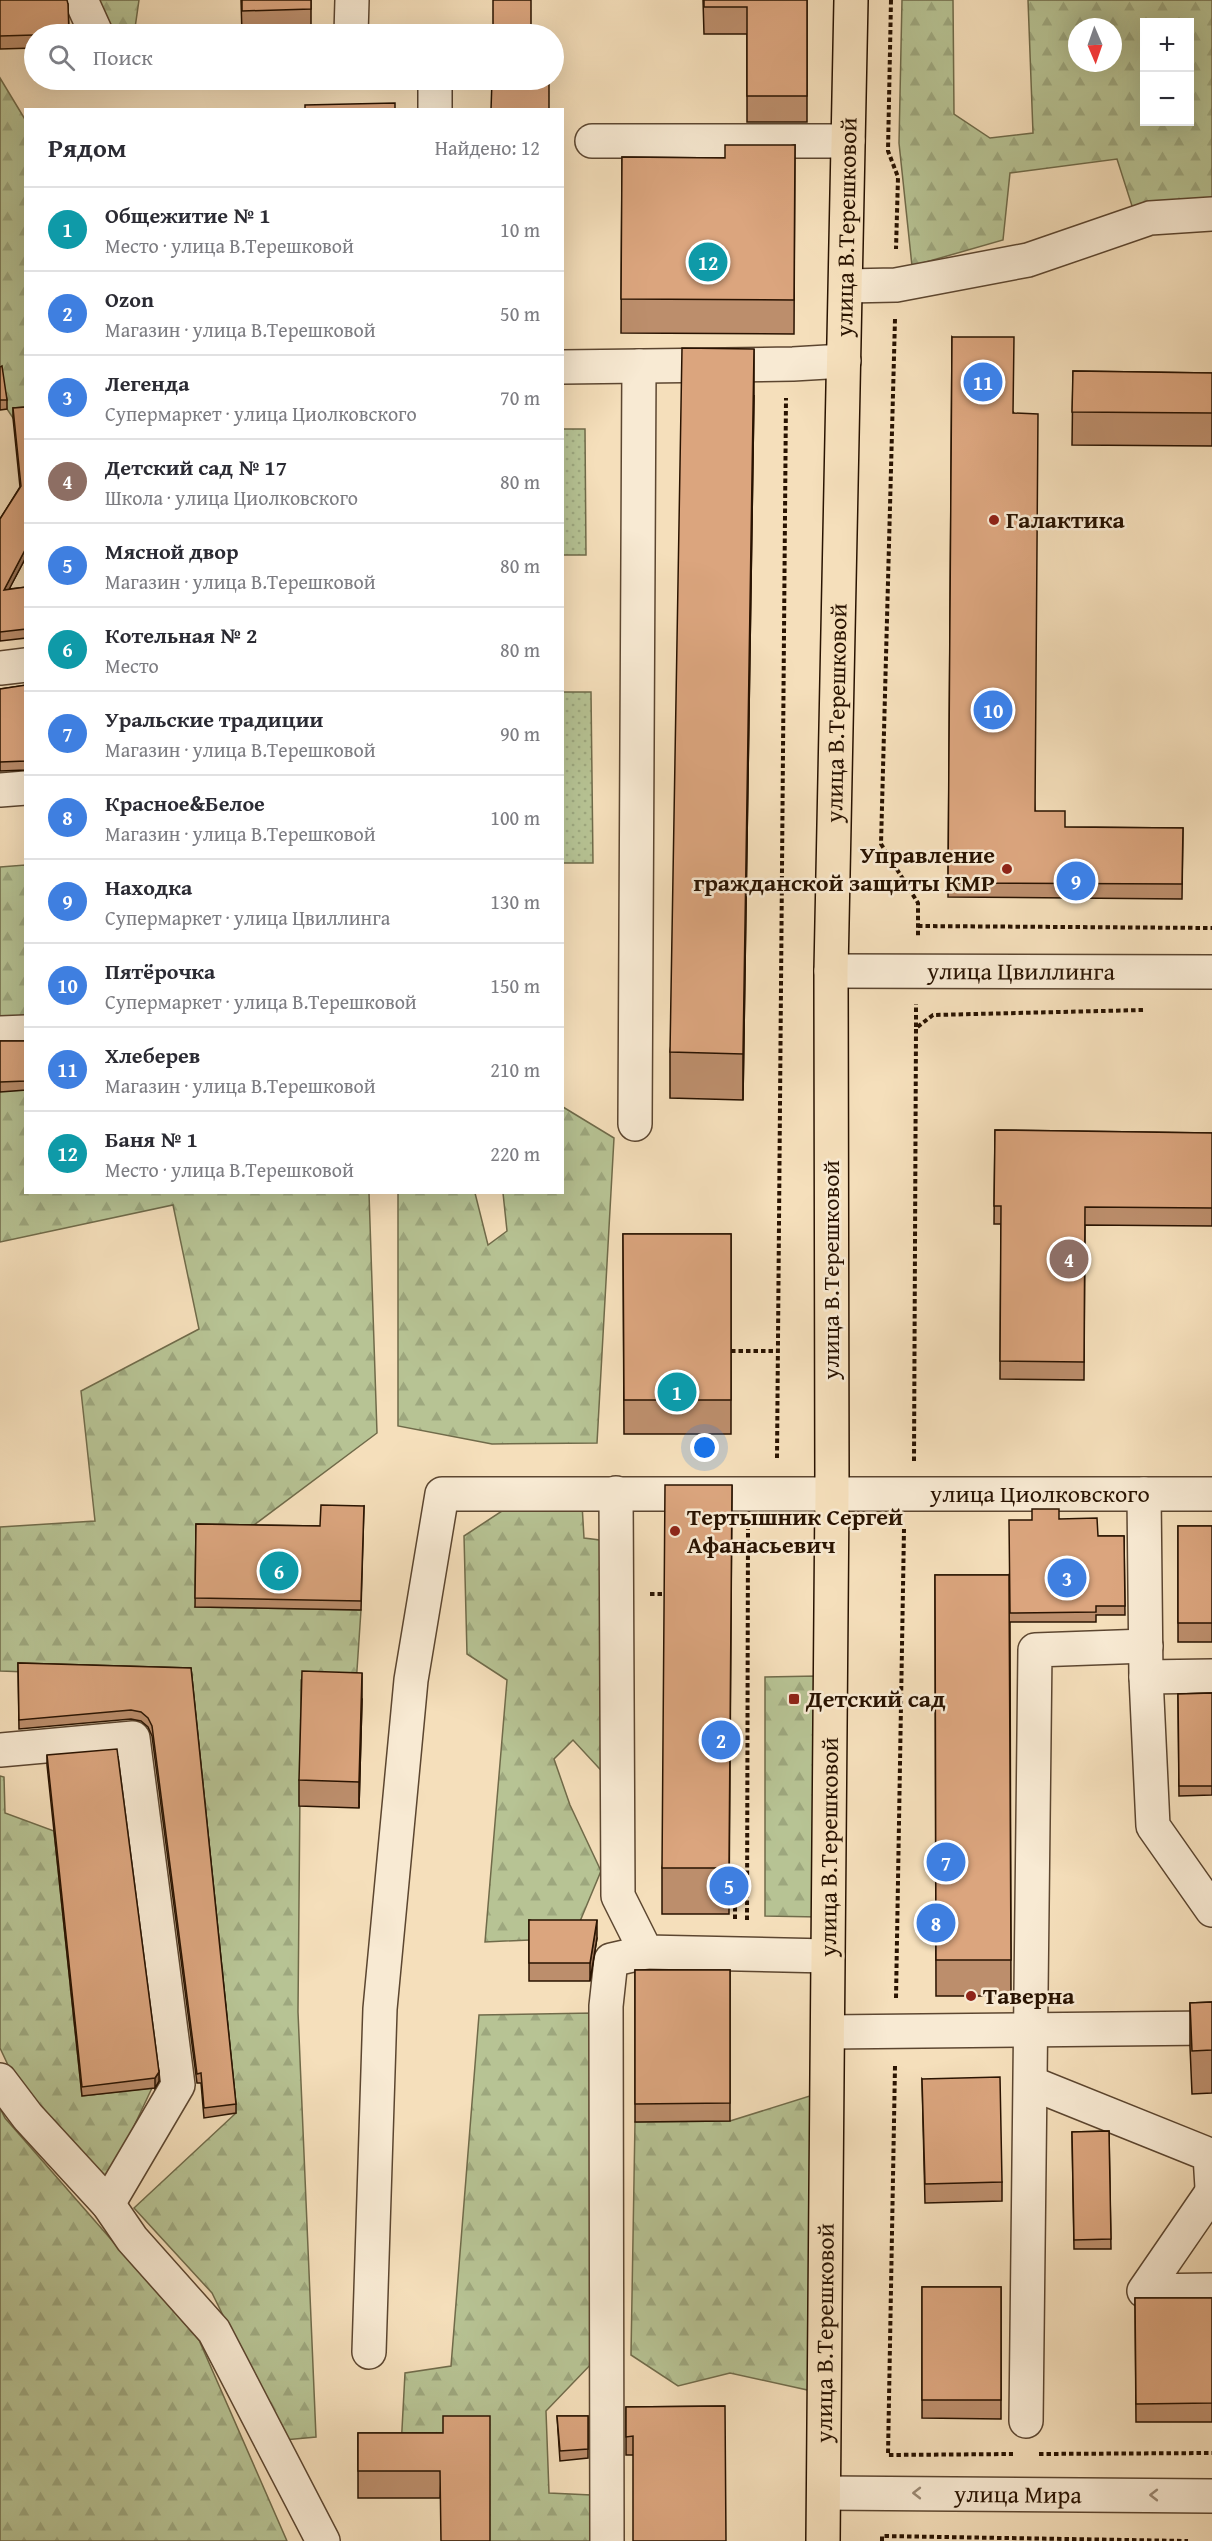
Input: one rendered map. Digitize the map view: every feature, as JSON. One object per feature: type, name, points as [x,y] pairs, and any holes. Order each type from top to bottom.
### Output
[{"type":"main road","name":"улица В.Терешковой","points":[[823,2541],[832,1493],[831,971],[851,0]]},
{"type":"street","points":[[81,0],[92,24]]},
{"type":"street","points":[[351,24],[352,0]]},
{"type":"street","points":[[435,90],[435,108]]},
{"type":"street","points":[[592,141],[848,141]]},
{"type":"street","points":[[846,286],[896,285],[1028,260],[1150,218],[1212,214]]},
{"type":"street","points":[[564,367],[793,364],[844,361]]},
{"type":"street","points":[[635,1124],[639,366]]},
{"type":"street","points":[[0,668],[24,665]]},
{"type":"street","points":[[0,790],[24,788]]},
{"type":"street","name":"улица Цвиллинга","points":[[831,971],[1212,972]]},
{"type":"street","points":[[0,1033],[24,1032]]},
{"type":"street","points":[[616,1493],[618,1896],[646,1952]]},
{"type":"street","name":"улица Циолковского","points":[[369,2352],[380,2009],[411,1680],[442,1494],[1212,1494]]},
{"type":"street","points":[[1144,1494],[1146,1661],[1153,1826],[1212,1910]]},
{"type":"street","points":[[1026,2421],[1035,1650],[1146,1661],[1212,1676]]},
{"type":"street","points":[[0,1750],[133,1738],[178,2085],[108,2204]]},
{"type":"street","points":[[607,2541],[606,2006],[611,1960],[646,1952],[828,1956]]},
{"type":"street","points":[[828,2032],[1031,2032],[1212,2028]]},
{"type":"street","points":[[0,2080],[27,2117],[108,2204],[132,2239],[214,2331],[323,2541]]},
{"type":"street","points":[[1031,2083],[1210,2155],[1212,2190],[1144,2292],[1212,2290]]},
{"type":"street","name":"улица Мира","points":[[824,2493],[1212,2496]]},
{"type":"path","points":[[891,0],[888,151],[898,177],[881,844],[918,903],[918,926],[914,1493],[904,1512],[888,2455],[1015,2454]]},
{"type":"path","points":[[747,1932],[747,1493],[777,1468],[786,397],[793,364]]},
{"type":"path","points":[[918,926],[1212,928]]},
{"type":"path","points":[[916,1028],[933,1015],[1154,1009]]},
{"type":"path","points":[[731,1351],[778,1352]]},
{"type":"path","points":[[729,1886],[747,1886]]},
{"type":"path","points":[[735,1886],[735,1920]]},
{"type":"path","points":[[1038,2454],[1212,2453]]},
{"type":"path","points":[[882,2541],[882,2536],[1188,2541]]},
{"type":"green space","points":[[87,0],[139,0],[136,24],[99,24]]},
{"type":"green space","points":[[902,0],[953,0],[954,114],[990,138],[1033,133],[1028,0],[1212,0],[1212,200],[1133,209],[1117,159],[1010,173],[1003,240],[912,266],[899,143]]},
{"type":"green space","points":[[0,78],[24,118],[24,416],[13,418],[7,409],[0,376]]},
{"type":"green space","points":[[564,429],[585,429],[586,555],[564,555]]},
{"type":"green space","points":[[564,692],[591,692],[593,863],[564,863]]},
{"type":"green space","points":[[24,865],[24,1017],[0,1018],[0,867]]},
{"type":"green space","points":[[24,1090],[24,1194],[369,1194],[377,1433],[242,1534],[195,1607],[361,1610],[356,1685],[301,1680],[298,2012],[316,2437],[284,2440],[212,2293],[134,2208],[236,2113],[191,1678],[0,1671],[0,1527],[95,1521],[81,1391],[199,1329],[173,1205],[0,1242],[0,1091]]},
{"type":"green space","points":[[564,1108],[614,1138],[597,1443],[492,1444],[398,1426],[398,1194],[475,1194],[488,1245],[507,1231],[503,1194],[564,1194]]},
{"type":"green space","points":[[582,1504],[584,1538],[608,1541],[610,1780],[573,1740],[554,1759],[570,1805],[601,1871],[573,1938],[485,1942],[507,1680],[467,1654],[464,1536],[505,1509]]},
{"type":"green space","points":[[817,1676],[819,1917],[765,1916],[765,1677]]},
{"type":"green space","points":[[0,1776],[4,1777],[5,1813],[54,1831],[82,2096],[152,2088],[108,2181],[16,2082],[0,2048]]},
{"type":"green space","points":[[594,2013],[595,2360],[546,2411],[549,2493],[591,2495],[593,2541],[490,2541],[401,2448],[405,2373],[451,2366],[479,2015]]},
{"type":"green space","points":[[813,2095],[812,2391],[730,2373],[678,2386],[631,2355],[635,2122],[730,2121]]},
{"type":"green space","points":[[0,2108],[5,2118],[199,2340],[287,2541],[0,2541]]},
{"type":"building","points":[[0,0],[67,0],[69,24],[24,24],[24,35],[0,36]]},
{"type":"building","points":[[242,0],[311,0],[311,9],[242,11]]},
{"type":"building","points":[[493,0],[531,0],[531,24],[493,24]]},
{"type":"building","points":[[704,0],[807,0],[807,96],[747,96],[747,7],[704,7]]},
{"type":"building","points":[[492,90],[549,90],[549,108],[491,108]]},
{"type":"building","points":[[395,103],[395,108],[305,108],[305,105]]},
{"type":"building","points":[[725,145],[795,145],[794,300],[621,299],[622,157],[725,158]]},
{"type":"building","points":[[952,337],[1014,337],[1013,413],[1038,414],[1035,811],[1065,811],[1065,827],[1183,828],[1182,884],[948,883]]},
{"type":"building","points":[[682,348],[754,349],[743,1054],[670,1052]]},
{"type":"building","points":[[2,366],[7,400],[0,400],[0,367]]},
{"type":"building","points":[[1073,371],[1212,373],[1212,413],[1072,412]]},
{"type":"building","points":[[24,407],[24,552],[4,590],[24,587],[24,629],[0,632],[0,519],[21,486],[13,408]]},
{"type":"building","points":[[24,685],[24,761],[0,762],[0,689]]},
{"type":"building","points":[[0,1041],[24,1041],[24,1081],[0,1082]]},
{"type":"building","points":[[995,1130],[1212,1133],[1212,1208],[1085,1207],[1084,1362],[1000,1361],[1001,1206],[994,1206]]},
{"type":"building","points":[[623,1234],[731,1234],[731,1400],[624,1400]]},
{"type":"building","points":[[665,1485],[732,1485],[729,1868],[662,1868]]},
{"type":"building","points":[[321,1505],[364,1506],[361,1601],[195,1598],[196,1524],[320,1526]]},
{"type":"building","points":[[1032,1509],[1059,1509],[1059,1519],[1097,1518],[1098,1536],[1124,1536],[1125,1606],[1096,1606],[1096,1612],[1010,1613],[1009,1520],[1032,1520]]},
{"type":"building","points":[[1178,1526],[1212,1526],[1212,1623],[1178,1623]]},
{"type":"building","points":[[935,1575],[1009,1575],[1011,1960],[936,1960]]},
{"type":"building","points":[[18,1663],[191,1668],[236,2104],[204,2108],[201,2073],[197,2074],[152,1726],[141,1712],[131,1710],[19,1720]]},
{"type":"building","points":[[302,1671],[362,1673],[359,1782],[299,1780]]},
{"type":"building","points":[[1212,1693],[1212,1786],[1179,1786],[1178,1694]]},
{"type":"building","points":[[117,1749],[159,2072],[155,2078],[82,2087],[47,1755]]},
{"type":"building","points":[[529,1920],[597,1920],[590,1963],[529,1963]]},
{"type":"building","points":[[635,1970],[730,1970],[730,2103],[635,2104]]},
{"type":"building","points":[[1212,2002],[1212,2050],[1192,2051],[1190,2003]]},
{"type":"building","points":[[1000,2077],[1002,2182],[925,2184],[922,2079]]},
{"type":"building","points":[[1109,2131],[1111,2239],[1074,2240],[1072,2132]]},
{"type":"building","points":[[922,2287],[1001,2287],[1001,2400],[922,2400]]},
{"type":"building","points":[[1135,2298],[1212,2298],[1212,2403],[1136,2404]]},
{"type":"building","points":[[725,2406],[726,2541],[633,2541],[633,2436],[626,2437],[626,2407]]},
{"type":"building","points":[[443,2416],[490,2416],[490,2541],[441,2541],[440,2471],[358,2471],[358,2433],[443,2433]]},
{"type":"building","points":[[557,2416],[588,2416],[588,2449],[560,2451]]},
{"type":"place","name":"Баня № 1","points":[[708,262]]},
{"type":"place","name":"Хлеберев","points":[[983,382]]},
{"type":"place","name":"Галактика","points":[[994,520]]},
{"type":"place","name":"Пятёрочка","points":[[993,710]]},
{"type":"place","name":"Управление гражданской защиты КМР","points":[[1007,869]]},
{"type":"place","name":"Находка","points":[[1076,881]]},
{"type":"place","name":"Детский сад № 17","points":[[1069,1259]]},
{"type":"place","name":"Общежитие № 1","points":[[677,1392]]},
{"type":"place","name":"Тертышник Сергей Афанасьевич","points":[[675,1531]]},
{"type":"place","name":"Котельная № 2","points":[[279,1571]]},
{"type":"place","name":"Легенда","points":[[1067,1578]]},
{"type":"place","name":"Детский сад","points":[[794,1699]]},
{"type":"place","name":"Ozon","points":[[721,1740]]},
{"type":"place","name":"Уральские традиции","points":[[946,1862]]},
{"type":"place","name":"Мясной двор","points":[[729,1886]]},
{"type":"place","name":"Красное&Белое","points":[[936,1923]]},
{"type":"place","name":"Таверна","points":[[971,1996]]}]
